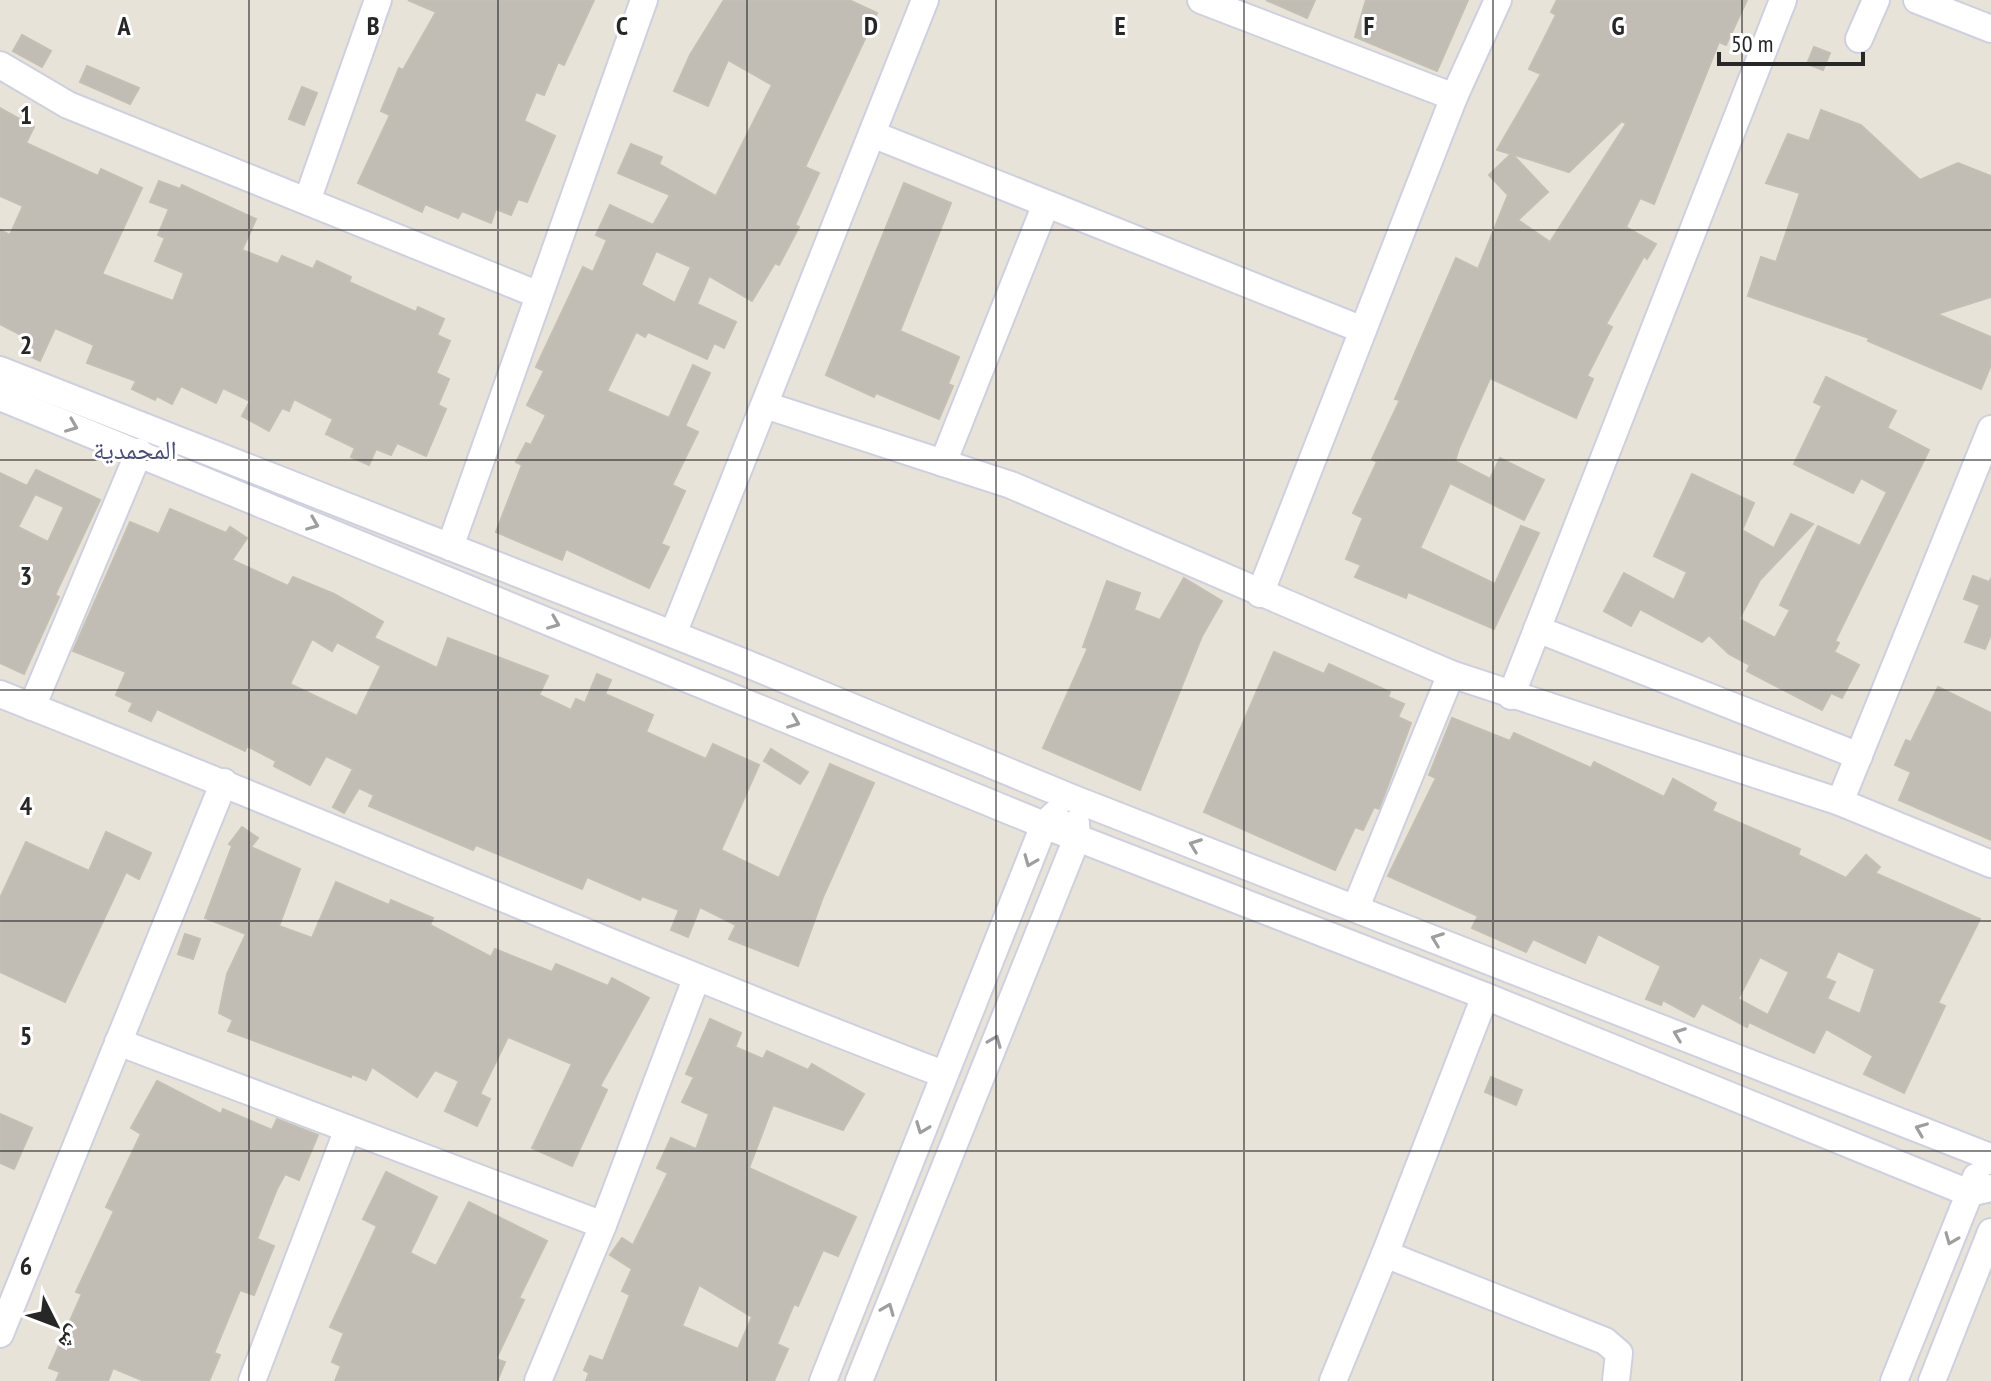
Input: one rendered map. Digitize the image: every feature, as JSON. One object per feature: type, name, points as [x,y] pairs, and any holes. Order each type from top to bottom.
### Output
[{"type":"street","points":[[307,201],[378,0]]},
{"type":"street","points":[[450,547],[644,0]]},
{"type":"street","points":[[673,634],[925,0]]},
{"type":"street","points":[[1201,0],[1454,97]]},
{"type":"street","points":[[1260,594],[1454,97],[1498,0]]},
{"type":"street","points":[[1511,696],[1783,0]]},
{"type":"street","points":[[1859,39],[1876,0]]},
{"type":"street","points":[[1917,0],[1991,29]]},
{"type":"street","points":[[0,65],[68,105],[539,295]]},
{"type":"street","points":[[872,134],[1363,330]]},
{"type":"street","points":[[943,463],[1046,204]]},
{"type":"street","points":[[0,370],[673,634],[1072,798],[1989,1152],[1980,1191],[1894,1381]]},
{"type":"street","points":[[0,397],[1044,825],[1980,1191]]},
{"type":"street","points":[[765,405],[1011,485],[1451,674],[1840,802],[1991,864]]},
{"type":"street","points":[[1840,802],[1991,429]]},
{"type":"street","points":[[32,707],[139,452]]},
{"type":"street","points":[[1537,629],[1859,756]]},
{"type":"street","points":[[1356,907],[1451,674]]},
{"type":"street","points":[[0,694],[224,782],[696,979],[943,1074]]},
{"type":"street","points":[[0,1334],[224,782]]},
{"type":"street","points":[[823,1381],[1044,825],[1072,798]]},
{"type":"street","points":[[859,1381],[1077,838],[1072,798]]},
{"type":"street","points":[[538,1381],[603,1225],[696,979]]},
{"type":"street","points":[[1333,1381],[1485,996]]},
{"type":"street","points":[[118,1042],[603,1225]]},
{"type":"street","points":[[252,1381],[348,1129]]},
{"type":"street","points":[[1932,1381],[1991,1232]]},
{"type":"street","points":[[1385,1254],[1605,1341],[1619,1353],[1616,1381]]},
{"type":"street","points":[[830,1381],[836,1350]]},
{"type":"building","points":[[408,0],[594,0],[564,65],[558,62],[544,95],[536,92],[524,121],[555,136],[527,202],[518,199],[511,215],[496,209],[491,223],[462,211],[458,218],[425,204],[422,212],[358,183],[390,115],[381,111],[399,68],[403,70],[436,12]]},
{"type":"building","points":[[724,0],[849,0],[877,13],[805,167],[819,173],[795,225],[799,227],[779,265],[775,263],[752,301],[709,276],[697,304],[736,322],[724,348],[714,343],[707,359],[648,332],[645,337],[636,332],[607,391],[669,418],[693,365],[710,373],[685,426],[698,432],[672,485],[685,491],[661,544],[669,547],[649,588],[566,549],[562,560],[496,532],[522,465],[516,462],[526,443],[531,445],[546,415],[527,405],[544,371],[536,367],[583,267],[593,272],[607,240],[596,235],[610,205],[653,225],[670,195],[618,173],[631,144],[662,157],[659,164],[716,196],[772,85],[728,60],[708,106],[674,91],[690,55]],"holes":[[[656,251],[691,267],[675,303],[641,285]]]},
{"type":"building","points":[[1266,0],[1315,0],[1307,18]]},
{"type":"building","points":[[1366,0],[1468,0],[1437,71],[1355,37]]},
{"type":"building","points":[[1557,0],[1747,0],[1726,45],[1719,42],[1654,204],[1640,198],[1626,227],[1656,244],[1647,259],[1644,256],[1606,324],[1612,327],[1587,376],[1593,379],[1576,418],[1490,378],[1459,448],[1455,461],[1490,479],[1500,458],[1544,480],[1524,520],[1450,483],[1420,548],[1495,584],[1521,526],[1539,533],[1494,629],[1408,592],[1406,598],[1355,577],[1361,565],[1346,559],[1363,518],[1353,513],[1377,462],[1372,459],[1400,400],[1395,399],[1456,258],[1478,269],[1508,195],[1489,175],[1511,154],[1497,150],[1541,74],[1529,69],[1556,15],[1551,12]],"holes":[[[1622,121],[1626,124],[1550,242],[1518,220],[1548,192],[1512,154],[1569,172]]]},
{"type":"building","points":[[22,35],[51,51],[42,67],[13,51]]},
{"type":"building","points":[[1814,47],[1830,53],[1823,70],[1807,64]]},
{"type":"building","points":[[87,66],[139,88],[130,104],[80,82]]},
{"type":"building","points":[[302,87],[317,93],[304,125],[289,119]]},
{"type":"building","points":[[0,108],[34,127],[26,143],[98,176],[101,169],[142,188],[102,274],[173,301],[184,273],[155,261],[165,238],[158,235],[169,209],[150,202],[159,181],[180,189],[182,185],[256,219],[242,250],[278,264],[282,256],[313,269],[317,261],[351,277],[349,282],[416,312],[418,307],[444,319],[437,335],[450,341],[436,373],[449,379],[438,405],[446,409],[426,456],[397,443],[391,455],[376,449],[369,465],[351,457],[355,448],[326,434],[333,419],[294,399],[289,411],[282,408],[269,431],[242,416],[250,401],[223,388],[216,403],[181,386],[172,404],[157,396],[155,400],[132,389],[136,381],[87,363],[94,345],[55,328],[40,361],[21,352],[27,338],[0,324],[0,230],[10,235],[23,206],[0,196]]},
{"type":"building","points":[[1821,110],[1861,125],[1920,180],[1958,163],[1991,176],[1991,297],[1937,314],[1991,337],[1991,365],[1981,389],[1868,341],[1869,338],[1748,296],[1761,257],[1776,262],[1800,193],[1766,183],[1788,134],[1809,141]]},
{"type":"building","points":[[904,183],[951,203],[900,331],[959,357],[948,384],[953,386],[939,419],[876,393],[874,397],[826,375]]},
{"type":"building","points":[[1826,377],[1896,411],[1887,428],[1929,450],[1835,641],[1839,643],[1834,652],[1859,665],[1842,698],[1831,693],[1822,710],[1747,671],[1750,665],[1729,654],[1709,635],[1702,642],[1640,609],[1631,626],[1604,611],[1624,573],[1674,600],[1687,572],[1654,556],[1692,474],[1754,503],[1742,530],[1774,548],[1791,514],[1813,524],[1760,580],[1739,619],[1775,638],[1790,610],[1780,605],[1818,526],[1860,546],[1887,492],[1861,478],[1853,493],[1794,464],[1822,406],[1814,402]]},
{"type":"building","points":[[36,470],[100,500],[55,595],[59,597],[24,674],[0,663],[0,473],[27,486]],"holes":[[[35,494],[64,507],[48,542],[18,527]]]},
{"type":"building","points":[[170,509],[226,533],[230,527],[247,538],[232,560],[288,586],[293,577],[334,594],[383,622],[374,638],[437,668],[448,638],[548,676],[539,695],[571,710],[576,699],[585,703],[597,674],[611,680],[605,694],[653,715],[646,732],[706,759],[713,744],[759,765],[721,850],[779,878],[830,764],[874,783],[823,897],[798,966],[729,939],[736,925],[700,907],[688,937],[671,930],[679,910],[642,896],[640,900],[587,877],[582,889],[476,845],[473,850],[369,806],[374,795],[359,788],[344,813],[333,807],[353,769],[326,756],[310,785],[274,766],[276,761],[247,746],[245,751],[157,709],[151,721],[129,711],[133,703],[116,695],[126,672],[73,651],[130,522],[159,534]],"holes":[[[312,639],[332,651],[337,642],[381,666],[357,716],[290,684]]]},
{"type":"building","points":[[1973,576],[1989,582],[1991,579],[1991,634],[1985,649],[1965,642],[1980,605],[1964,599]]},
{"type":"building","points":[[1184,578],[1222,601],[1202,636],[1140,790],[1043,748],[1088,648],[1083,647],[1107,581],[1140,593],[1134,610],[1160,620]]},
{"type":"building","points":[[1274,652],[1324,674],[1329,664],[1390,692],[1388,697],[1404,704],[1398,717],[1411,723],[1379,809],[1374,807],[1363,830],[1355,827],[1335,870],[1204,812]]},
{"type":"building","points":[[1938,687],[1991,713],[1991,840],[1899,800],[1911,772],[1895,765],[1906,740],[1911,742]]},
{"type":"building","points":[[1452,718],[1510,741],[1514,733],[1591,768],[1594,762],[1664,797],[1673,779],[1716,803],[1712,811],[1800,849],[1798,855],[1846,878],[1866,855],[1880,867],[1875,873],[1980,919],[1938,1003],[1945,1006],[1904,1093],[1864,1074],[1873,1056],[1826,1029],[1814,1053],[1749,1022],[1747,1027],[1702,1003],[1694,1017],[1663,1000],[1661,1005],[1646,999],[1661,966],[1598,934],[1585,963],[1533,939],[1526,952],[1472,928],[1478,916],[1388,876],[1436,778],[1429,775]],"holes":[[[1838,951],[1875,969],[1860,1014],[1827,999],[1835,982],[1825,978]],[[1760,957],[1789,972],[1768,1015],[1738,999]]]},
{"type":"building","points":[[771,749],[808,772],[800,784],[764,761]]},
{"type":"building","points":[[242,827],[258,838],[251,847],[300,869],[279,926],[312,938],[336,882],[389,905],[391,900],[433,918],[430,925],[491,957],[495,949],[552,972],[556,964],[608,986],[612,978],[649,998],[600,1086],[607,1090],[572,1166],[532,1148],[572,1064],[508,1037],[480,1094],[490,1099],[477,1126],[445,1111],[459,1081],[435,1070],[417,1097],[372,1067],[366,1080],[352,1074],[351,1077],[228,1031],[233,1020],[219,1013],[227,974],[246,934],[205,918],[232,846],[229,844]]},
{"type":"building","points":[[106,832],[151,853],[139,879],[126,872],[65,1002],[0,972],[0,898],[26,842],[89,871]]},
{"type":"building","points":[[185,934],[200,939],[193,959],[178,954]]},
{"type":"building","points":[[710,1019],[741,1033],[735,1047],[763,1059],[767,1051],[808,1070],[812,1064],[864,1094],[843,1130],[773,1105],[749,1168],[856,1217],[838,1256],[823,1250],[798,1306],[794,1304],[777,1344],[788,1349],[774,1381],[586,1381],[589,1373],[584,1370],[590,1356],[603,1361],[630,1295],[622,1291],[632,1269],[610,1255],[622,1238],[633,1245],[668,1173],[657,1168],[671,1138],[696,1149],[709,1114],[682,1102],[694,1077],[686,1074]],"holes":[[[699,1285],[752,1317],[738,1349],[682,1326]]]},
{"type":"building","points":[[1491,1077],[1522,1090],[1516,1105],[1485,1092]]},
{"type":"building","points":[[157,1081],[221,1114],[223,1109],[272,1130],[277,1119],[318,1135],[299,1180],[285,1174],[277,1189],[257,1239],[274,1246],[254,1295],[240,1290],[214,1353],[220,1355],[209,1381],[144,1381],[113,1368],[108,1381],[56,1381],[60,1372],[49,1368],[82,1294],[76,1292],[114,1211],[106,1207],[141,1134],[131,1128]]},
{"type":"building","points":[[0,1114],[32,1128],[14,1169],[0,1163]]},
{"type":"building","points":[[386,1172],[437,1197],[410,1253],[436,1266],[469,1202],[547,1241],[519,1298],[524,1300],[496,1359],[505,1362],[497,1381],[335,1381],[341,1366],[332,1362],[344,1333],[330,1327],[377,1226],[363,1219]]},
{"type":"district","name":"المحمدية","points":[[135,450]]}]
